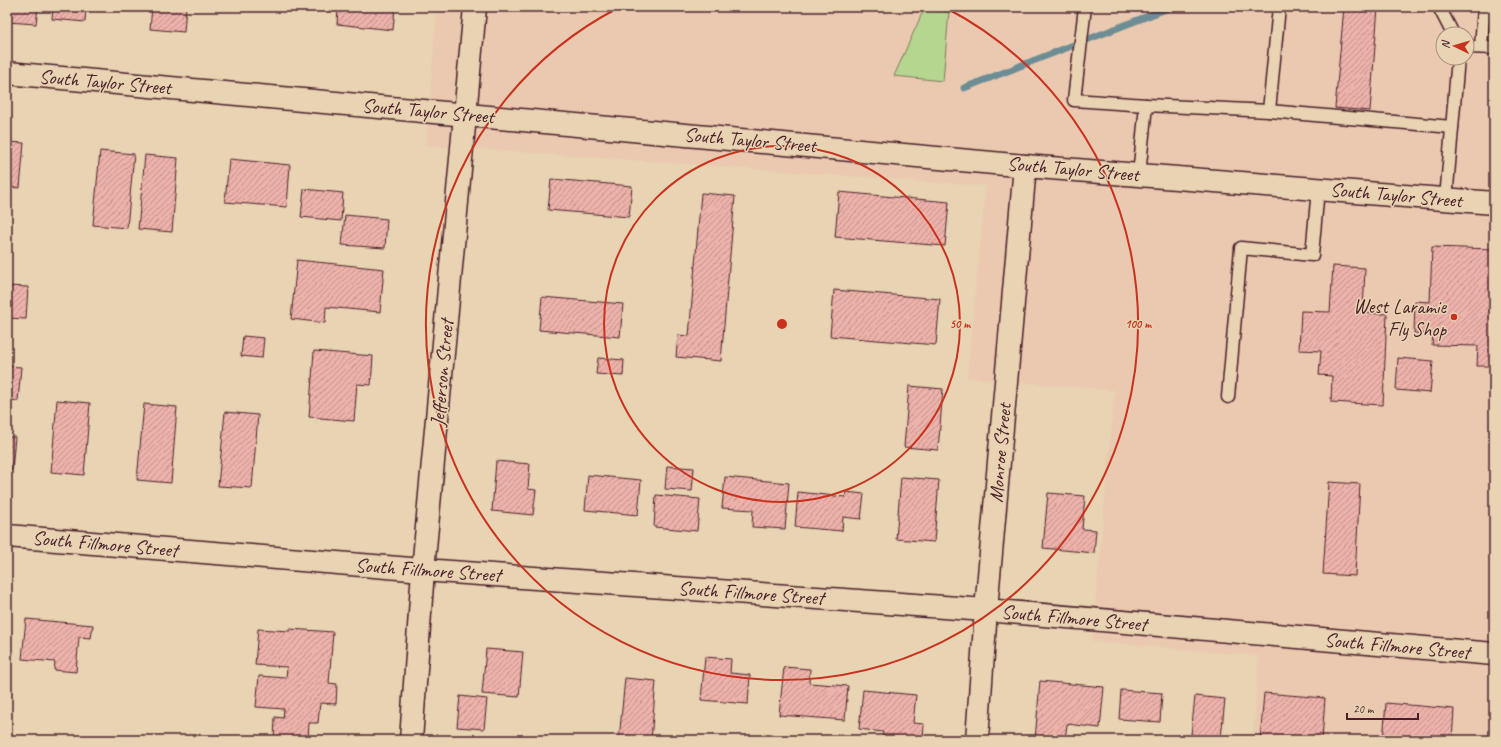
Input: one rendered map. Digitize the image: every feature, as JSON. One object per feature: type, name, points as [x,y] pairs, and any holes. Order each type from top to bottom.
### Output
[{"type":"street","name":"Jefferson Street","points":[[411,740],[423,570],[475,7]]},
{"type":"street","name":"South Taylor Street","points":[[7,73],[1025,166],[1494,203]]},
{"type":"street","name":"Monroe Street","points":[[977,740],[986,610],[1025,166]]},
{"type":"street","name":"South Fillmore Street","points":[[7,536],[423,570],[986,610],[1494,654]]},
{"type":"lane","points":[[1085,7],[1074,100],[1268,111],[1452,127]]},
{"type":"lane","points":[[1268,111],[1279,7]]},
{"type":"lane","points":[[1439,7],[1449,26]]},
{"type":"lane","points":[[1481,47],[1484,7]]},
{"type":"lane","points":[[1475,47],[1494,48]]},
{"type":"lane","points":[[1446,199],[1457,66]]},
{"type":"lane","points":[[1139,175],[1146,105]]},
{"type":"lane","points":[[1228,397],[1241,248],[1312,255],[1318,189]]},
{"type":"shaded area","points":[[437,7],[1494,7],[1494,740],[1253,740],[1259,656],[1092,641],[1115,390],[967,378],[986,186],[426,145]]},
{"type":"green space","points":[[924,9],[949,12],[943,81],[894,76]]},
{"type":"building","points":[[7,7],[38,7],[36,24],[7,22]]},
{"type":"building","points":[[53,7],[86,7],[85,22],[52,19]]},
{"type":"building","points":[[152,7],[186,7],[184,32],[150,29]]},
{"type":"building","points":[[338,7],[395,7],[393,30],[337,24]]},
{"type":"building","points":[[1344,7],[1378,7],[1370,111],[1335,108]]},
{"type":"building","points":[[7,142],[24,143],[20,188],[7,187]]},
{"type":"building","points":[[100,151],[134,154],[127,228],[93,225]]},
{"type":"building","points":[[145,155],[178,158],[172,232],[138,229]]},
{"type":"building","points":[[229,159],[290,165],[287,207],[225,202]]},
{"type":"building","points":[[551,179],[632,186],[629,217],[548,210]]},
{"type":"building","points":[[304,189],[343,193],[341,221],[301,217]]},
{"type":"building","points":[[839,192],[949,202],[945,246],[835,237]]},
{"type":"building","points":[[701,193],[735,196],[721,361],[676,357],[678,335],[689,336]]},
{"type":"building","points":[[345,215],[387,219],[385,248],[342,245]]},
{"type":"building","name":"West Laramie Fly Shop","points":[[1432,247],[1494,249],[1494,366],[1477,366],[1478,346],[1432,345],[1433,334],[1414,333],[1415,301],[1430,302]]},
{"type":"building","points":[[297,260],[384,269],[380,312],[326,307],[325,323],[291,319]]},
{"type":"building","points":[[1333,266],[1365,268],[1363,313],[1387,314],[1383,405],[1331,402],[1332,376],[1319,375],[1321,351],[1299,350],[1301,311],[1330,312]]},
{"type":"building","points":[[7,286],[28,287],[26,319],[7,318]]},
{"type":"building","points":[[834,290],[940,299],[936,345],[830,336]]},
{"type":"building","points":[[542,297],[623,304],[620,337],[539,330]]},
{"type":"building","points":[[243,336],[264,338],[262,358],[241,356]]},
{"type":"building","points":[[314,351],[373,356],[371,385],[357,384],[354,421],[309,417]]},
{"type":"building","points":[[598,358],[624,360],[623,376],[596,374]]},
{"type":"building","points":[[1398,358],[1433,361],[1430,393],[1396,390]]},
{"type":"building","points":[[7,366],[21,367],[18,401],[7,400]]},
{"type":"building","points":[[909,386],[943,389],[938,450],[904,447]]},
{"type":"building","points":[[57,400],[90,403],[84,475],[51,472]]},
{"type":"building","points":[[144,404],[177,407],[171,483],[137,480]]},
{"type":"building","points":[[225,412],[258,415],[252,488],[218,486]]},
{"type":"building","points":[[7,437],[15,437],[12,470],[7,469]]},
{"type":"building","points":[[496,461],[530,464],[528,489],[536,490],[533,515],[492,511]]},
{"type":"building","points":[[667,466],[694,468],[692,491],[665,489]]},
{"type":"building","points":[[588,475],[641,480],[638,515],[585,510]]},
{"type":"building","points":[[725,477],[789,483],[785,529],[752,527],[753,510],[722,508]]},
{"type":"building","points":[[901,477],[939,480],[934,542],[896,539]]},
{"type":"building","points":[[1329,482],[1360,484],[1355,576],[1323,574]]},
{"type":"building","points":[[798,492],[845,497],[846,492],[864,494],[861,519],[843,517],[842,531],[795,527]]},
{"type":"building","points":[[1048,493],[1085,496],[1082,529],[1096,530],[1094,553],[1043,548]]},
{"type":"building","points":[[656,495],[700,499],[697,531],[654,527]]},
{"type":"building","points":[[26,619],[93,625],[91,638],[79,637],[76,672],[54,670],[55,662],[22,659]]},
{"type":"building","points":[[258,629],[290,631],[290,629],[333,632],[329,683],[337,684],[336,704],[320,703],[318,723],[309,723],[308,740],[274,740],[275,717],[283,718],[284,709],[256,707],[259,676],[286,678],[287,667],[255,665]]},
{"type":"building","points":[[486,649],[523,652],[519,697],[482,694]]},
{"type":"building","points":[[705,657],[731,659],[730,673],[750,675],[748,704],[701,700]]},
{"type":"building","points":[[784,667],[810,669],[809,683],[848,686],[845,720],[779,715]]},
{"type":"building","points":[[625,678],[656,681],[651,740],[619,740]]},
{"type":"building","points":[[1040,681],[1104,687],[1100,728],[1067,724],[1065,740],[1035,740]]},
{"type":"building","points":[[863,690],[916,695],[913,723],[924,724],[923,740],[882,740],[883,732],[859,729]]},
{"type":"building","points":[[1121,690],[1162,693],[1160,722],[1119,719]]},
{"type":"building","points":[[1264,693],[1325,698],[1322,740],[1260,740]]},
{"type":"building","points":[[460,696],[487,699],[484,729],[457,727]]},
{"type":"building","points":[[1195,696],[1225,699],[1221,738],[1191,735]]},
{"type":"building","points":[[1386,703],[1454,709],[1452,740],[1383,740]]},
{"type":"waterway","points":[[964,88],[1171,7]]},
{"type":"place","name":"West Laramie Fly Shop","points":[[1454,317]]}]
